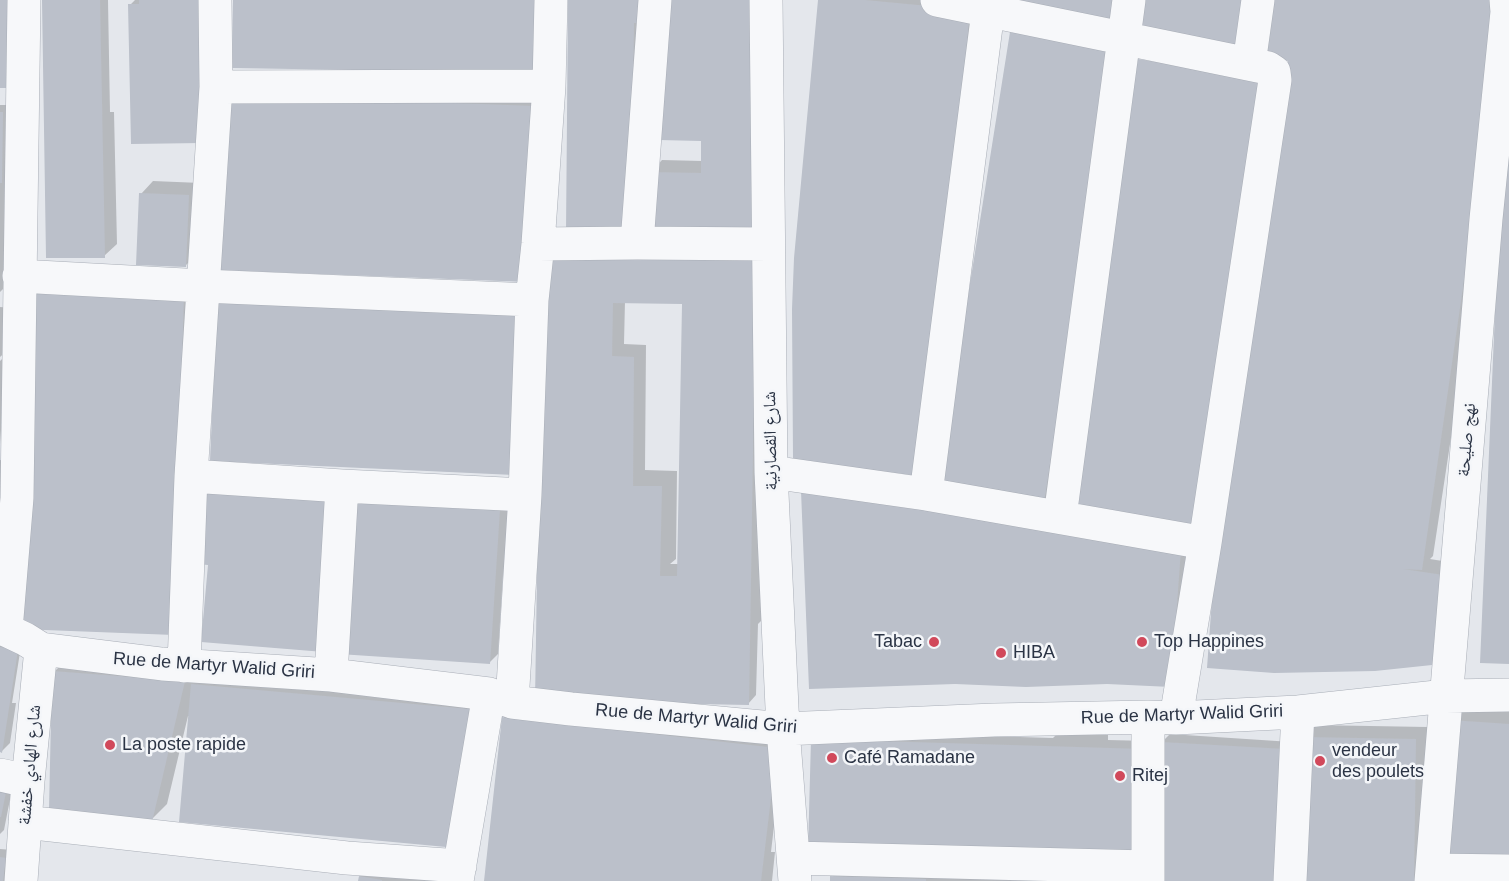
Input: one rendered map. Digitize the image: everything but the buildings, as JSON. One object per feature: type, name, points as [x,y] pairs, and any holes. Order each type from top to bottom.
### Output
[{"type":"street","points":[[3,629],[17,498],[10,308],[19,276],[24,0]]},
{"type":"street","points":[[184,666],[191,476],[216,87],[215,0]]},
{"type":"street","points":[[16,839],[346,870],[459,873],[500,698],[525,495],[532,300],[549,86],[550,0]]},
{"type":"street","points":[[637,243],[655,0]]},
{"type":"street","name":"شارع القصارنية","points":[[766,0],[771,472],[783,729],[794,869]]},
{"type":"street","points":[[794,869],[1147,874],[1162,718],[1205,543],[1275,80],[1274,72],[1268,68],[937,0]]},
{"type":"street","points":[[1060,517],[1129,0]]},
{"type":"street","points":[[1249,64],[1258,0]]},
{"type":"street","name":"نهج صليحة","points":[[1431,875],[1486,219],[1508,8]]},
{"type":"street","points":[[926,494],[988,11]]},
{"type":"street","points":[[216,87],[549,86]]},
{"type":"street","points":[[538,244],[768,244]]},
{"type":"street","points":[[19,276],[532,300]]},
{"type":"street","points":[[771,472],[926,494],[1205,543]]},
{"type":"street","points":[[191,476],[525,495]]},
{"type":"street","points":[[330,675],[342,486]]},
{"type":"street","name":"Rue de Martyr Walid Griri","points":[[3,629],[41,649],[184,666],[330,675],[500,698],[783,729],[994,720],[1162,718],[1298,712],[1446,696],[1509,695]]},
{"type":"street","name":"شارع الهادي خفشة","points":[[21,881],[16,839],[14,778],[41,649]]},
{"type":"street","points":[[1290,881],[1298,712]]},
{"type":"street","points":[[1431,875],[1509,871]]},
{"type":"place","name":"Tabac","points":[[934,642]]},
{"type":"place","name":"Top Happines","points":[[1142,642]]},
{"type":"place","name":"HIBA","points":[[1001,653]]},
{"type":"place","name":"La poste rapide","points":[[110,745]]},
{"type":"place","name":"Café Ramadane","points":[[832,758]]},
{"type":"place","name":"vendeur des poulets","points":[[1320,761]]},
{"type":"place","name":"Ritej","points":[[1120,776]]}]
